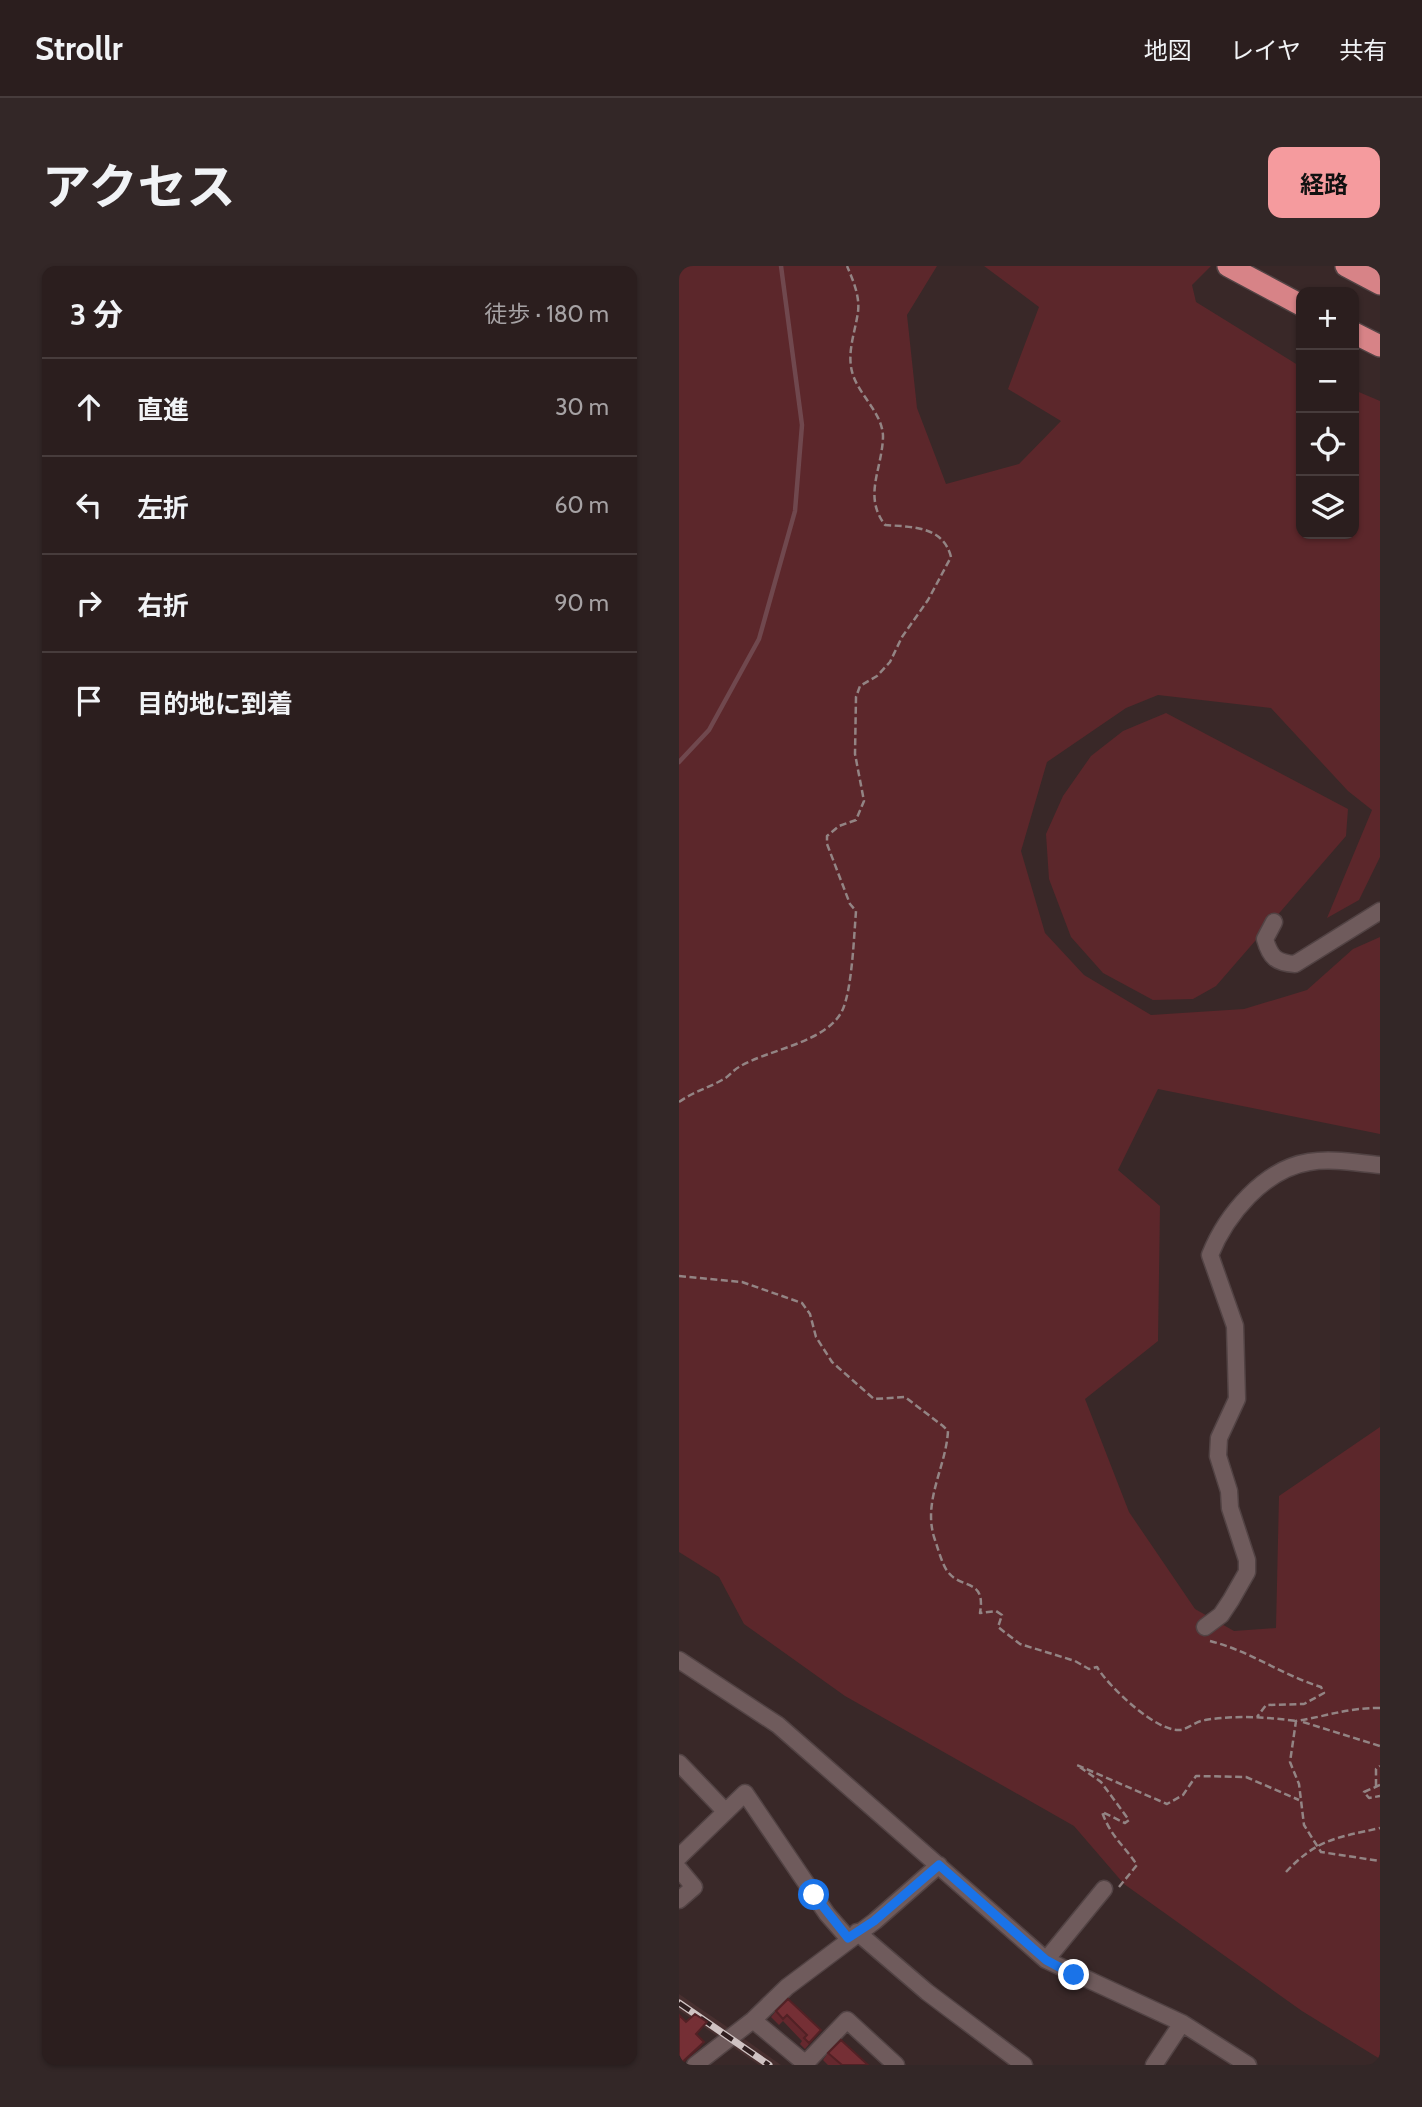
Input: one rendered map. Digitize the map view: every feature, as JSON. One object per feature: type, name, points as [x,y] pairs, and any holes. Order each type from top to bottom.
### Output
[{"type":"highway","points":[[1228,266],[1296,302]]},
{"type":"highway","points":[[1346,266],[1380,284]]},
{"type":"highway","points":[[1359,336],[1380,346]]},
{"type":"street","points":[[1274,922],[1265,939],[1268,953],[1280,963],[1295,964],[1380,911]]},
{"type":"street","points":[[1205,1627],[1221,1615],[1247,1572],[1247,1560],[1230,1508],[1229,1490],[1218,1456],[1219,1438],[1237,1399],[1238,1354],[1235,1326],[1212,1269],[1213,1248],[1238,1208],[1255,1190],[1291,1167],[1331,1160],[1380,1165]]},
{"type":"street","points":[[679,1660],[778,1725],[1046,1960],[1182,2023],[1248,2065]]},
{"type":"street","points":[[679,1763],[725,1811]]},
{"type":"street","points":[[679,1857],[745,1793],[827,1914],[1024,2065]]},
{"type":"street","points":[[695,2065],[939,1865]]},
{"type":"street","points":[[679,1869],[694,1887],[679,1900]]},
{"type":"street","points":[[1046,1960],[1111,1888]]},
{"type":"street","points":[[753,2020],[806,2064],[847,2020],[896,2065]]},
{"type":"street","points":[[1154,2065],[1182,2023]]},
{"type":"path","points":[[679,1102],[725,1079],[739,1067],[796,1046],[835,1020],[843,1010],[845,995],[850,985],[849,971],[856,911],[850,904],[827,844],[828,836],[839,826],[856,820],[864,801],[855,754],[856,697],[860,686],[877,676],[890,662],[902,637],[928,600],[951,557],[948,544],[931,531],[885,524],[875,512],[874,493],[883,435],[872,407],[853,377],[850,356],[859,309],[855,283],[847,266]]},
{"type":"path","points":[[679,1276],[743,1282],[802,1303],[810,1314],[815,1337],[832,1362],[874,1399],[905,1397],[943,1426],[948,1432],[947,1443],[938,1471],[930,1518],[947,1572],[976,1588],[981,1596],[980,1613],[996,1611],[1002,1615],[999,1627],[1020,1644],[1075,1661],[1089,1669],[1097,1667],[1104,1679],[1128,1698],[1136,1712],[1165,1726],[1180,1730],[1202,1720],[1257,1718],[1298,1721],[1380,1746]]},
{"type":"path","points":[[1205,1627],[1203,1632],[1209,1641],[1239,1648],[1321,1687],[1324,1693],[1304,1704],[1266,1705],[1257,1718]]},
{"type":"path","points":[[1298,1721],[1349,1708],[1380,1708]]},
{"type":"path","points":[[1298,1721],[1290,1762],[1299,1784],[1304,1825],[1327,1855],[1380,1861]]},
{"type":"path","points":[[1111,1888],[1137,1865],[1116,1842],[1102,1812],[1125,1823],[1129,1820],[1101,1782],[1077,1765],[1167,1804],[1183,1795],[1196,1776],[1246,1777],[1299,1800]]},
{"type":"path","points":[[1380,1766],[1376,1769],[1378,1785],[1364,1792],[1365,1796],[1380,1796]]},
{"type":"path","points":[[1286,1872],[1316,1844],[1345,1834],[1380,1828]]},
{"type":"shaded area","points":[[679,266],[937,266],[907,315],[917,408],[946,484],[1019,464],[1061,421],[1008,389],[1039,307],[984,266],[1211,266],[1192,285],[1196,302],[1296,364],[1296,539],[1359,539],[1359,392],[1380,401],[1380,857],[1359,900],[1327,918],[1372,810],[1348,791],[1271,708],[1158,695],[1126,708],[1047,762],[1021,851],[1045,933],[1084,975],[1151,1015],[1244,1009],[1307,990],[1353,949],[1380,937],[1380,1134],[1158,1089],[1118,1170],[1160,1206],[1158,1341],[1085,1399],[1129,1512],[1195,1609],[1234,1631],[1276,1628],[1279,1496],[1380,1427],[1380,2059],[1302,2011],[1124,1884],[1074,1826],[845,1696],[744,1624],[719,1577],[679,1552]]},
{"type":"shaded area","points":[[1166,713],[1348,809],[1346,836],[1216,986],[1193,999],[1153,1000],[1103,973],[1071,937],[1049,879],[1046,834],[1063,796],[1091,756],[1123,731]]},
{"type":"shaded area","points":[[679,1994],[781,2065],[759,2065],[679,2010]]},
{"type":"building","points":[[788,1999],[821,2030],[809,2043],[804,2038],[807,2035],[787,2015],[783,2019],[776,2011]]},
{"type":"building","points":[[695,2014],[707,2022],[696,2034],[704,2042],[679,2065],[679,2015],[686,2022]]},
{"type":"building","points":[[841,2040],[868,2065],[842,2065],[828,2053]]},
{"type":"waterway","points":[[679,762],[709,730],[759,639],[795,511],[802,425],[781,266]]},
{"type":"railway","points":[[679,2003],[769,2065]]},
{"type":"route","points":[[814,1895],[848,1938],[874,1921],[939,1865],[1046,1960],[1074,1975]]}]
